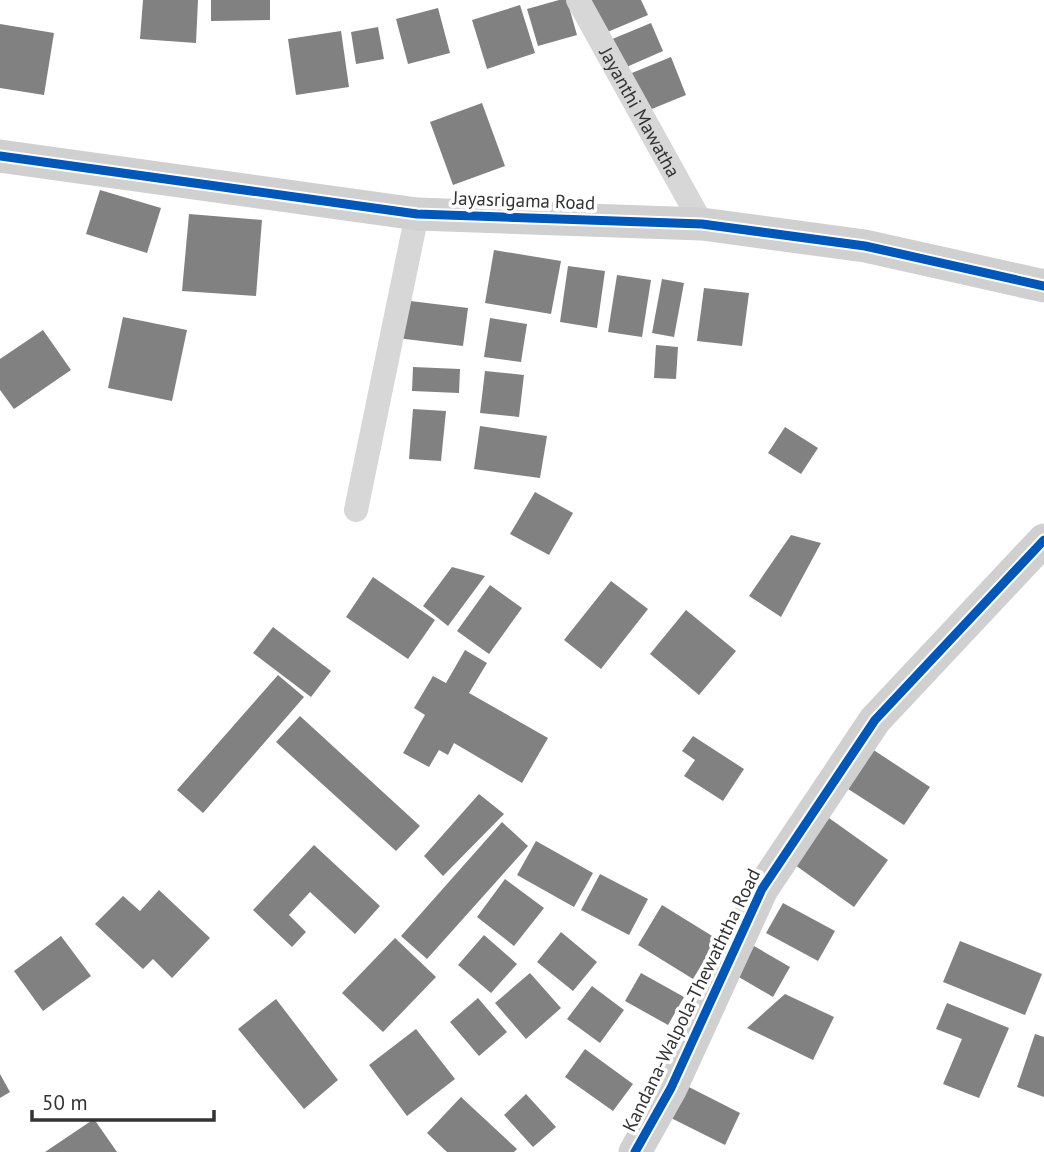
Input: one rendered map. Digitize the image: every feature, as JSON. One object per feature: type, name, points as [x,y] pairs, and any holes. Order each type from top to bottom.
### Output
[{"type":"street","name":"Jayanthi Mawatha","points":[[578,0],[702,224]]},
{"type":"street","name":"Jayasrigama Road","points":[[0,156],[417,214],[702,224],[865,246],[1044,286]]},
{"type":"street","points":[[356,510],[417,214]]},
{"type":"street","name":"Kandana-Walpola-Thewaththa Road","points":[[635,1152],[671,1088],[762,888],[875,720],[1044,540]]},
{"type":"building","points":[[143,0],[198,0],[196,43],[140,39]]},
{"type":"building","points":[[211,0],[270,0],[270,20],[211,21]]},
{"type":"building","points":[[567,0],[577,35],[538,46],[527,9]]},
{"type":"building","points":[[591,0],[641,0],[648,15],[605,33]]},
{"type":"building","points":[[520,5],[535,53],[487,69],[472,20]]},
{"type":"building","points":[[438,8],[450,53],[408,64],[396,19]]},
{"type":"building","points":[[651,23],[663,51],[622,69],[610,40]]},
{"type":"building","points":[[0,24],[54,33],[44,95],[0,88]]},
{"type":"building","points":[[378,27],[384,59],[356,64],[351,32]]},
{"type":"building","points":[[341,31],[349,87],[296,95],[288,39]]},
{"type":"building","points":[[671,57],[686,95],[642,113],[627,75]]},
{"type":"building","points":[[482,103],[505,166],[453,185],[430,122]]},
{"type":"building","points":[[100,190],[161,208],[147,253],[86,234]]},
{"type":"building","points":[[189,214],[262,220],[256,296],[182,291]]},
{"type":"building","points":[[494,250],[561,261],[551,314],[485,303]]},
{"type":"building","points":[[568,266],[605,271],[597,328],[560,322]]},
{"type":"building","points":[[617,275],[651,280],[642,337],[608,332]]},
{"type":"building","points":[[662,279],[684,283],[674,337],[652,333]]},
{"type":"building","points":[[704,288],[749,293],[742,346],[697,341]]},
{"type":"building","points":[[402,300],[468,308],[463,346],[397,338]]},
{"type":"building","points":[[123,317],[187,330],[172,401],[108,388]]},
{"type":"building","points":[[490,318],[527,324],[521,362],[484,357]]},
{"type":"building","points":[[43,330],[71,370],[14,409],[0,390],[0,359]]},
{"type":"building","points":[[656,345],[678,347],[676,379],[654,378]]},
{"type":"building","points":[[413,367],[460,369],[459,393],[412,391]]},
{"type":"building","points":[[485,371],[524,375],[519,417],[480,413]]},
{"type":"building","points":[[413,409],[446,411],[441,461],[409,459]]},
{"type":"building","points":[[480,426],[547,436],[540,478],[474,469]]},
{"type":"building","points":[[785,427],[818,448],[801,474],[768,453]]},
{"type":"building","points":[[535,492],[573,513],[549,555],[510,534]]},
{"type":"building","points":[[791,535],[821,543],[781,617],[749,596]]},
{"type":"building","points":[[452,567],[485,576],[448,626],[423,606]]},
{"type":"building","points":[[373,577],[435,620],[408,659],[346,617]]},
{"type":"building","points":[[611,581],[648,609],[601,669],[564,640]]},
{"type":"building","points":[[490,585],[522,608],[489,654],[457,631]]},
{"type":"building","points":[[686,610],[736,651],[699,695],[650,654]]},
{"type":"building","points":[[273,627],[331,671],[311,697],[253,653]]},
{"type":"building","points":[[465,650],[487,663],[469,693],[548,738],[522,783],[454,743],[448,755],[439,750],[429,767],[403,753],[425,715],[414,708],[433,676],[446,683]]},
{"type":"building","points":[[278,675],[304,697],[203,813],[177,790]]},
{"type":"building","points":[[300,716],[420,826],[396,851],[276,742]]},
{"type":"building","points":[[693,736],[744,769],[723,801],[684,776],[695,760],[682,751]]},
{"type":"building","points":[[872,749],[930,787],[904,825],[845,787]]},
{"type":"building","points":[[479,794],[504,814],[443,876],[424,856]]},
{"type":"building","points":[[829,818],[888,860],[854,907],[795,865]]},
{"type":"building","points":[[502,822],[528,846],[427,959],[401,936]]},
{"type":"building","points":[[536,841],[593,873],[574,907],[517,875]]},
{"type":"building","points":[[314,845],[380,906],[355,934],[310,892],[289,915],[306,932],[292,947],[253,910]]},
{"type":"building","points":[[600,874],[648,899],[629,935],[581,910]]},
{"type":"building","points":[[505,879],[544,908],[514,946],[477,917]]},
{"type":"building","points":[[159,890],[210,938],[172,978],[153,959],[143,969],[95,924],[123,896],[140,911]]},
{"type":"building","points":[[783,903],[835,931],[818,961],[766,933]]},
{"type":"building","points":[[662,905],[717,939],[693,979],[638,945]]},
{"type":"building","points":[[561,932],[597,962],[573,991],[537,962]]},
{"type":"building","points":[[484,935],[517,964],[491,993],[458,965]]},
{"type":"building","points":[[61,936],[91,976],[43,1011],[14,971]]},
{"type":"building","points":[[395,938],[436,977],[383,1032],[342,993]]},
{"type":"building","points":[[960,941],[1042,974],[1025,1015],[943,982]]},
{"type":"building","points":[[754,946],[790,967],[773,997],[737,976]]},
{"type":"building","points":[[530,973],[561,1008],[526,1039],[495,1003]]},
{"type":"building","points":[[641,973],[684,997],[668,1025],[625,1001]]},
{"type":"building","points":[[592,986],[624,1010],[600,1043],[567,1019]]},
{"type":"building","points":[[785,994],[834,1017],[813,1060],[747,1028]]},
{"type":"building","points":[[478,998],[507,1032],[479,1056],[450,1022]]},
{"type":"building","points":[[276,999],[338,1080],[304,1109],[238,1029]]},
{"type":"building","points":[[947,1003],[1009,1028],[979,1098],[943,1084],[962,1039],[936,1029]]},
{"type":"building","points":[[416,1029],[455,1079],[407,1116],[369,1065]]},
{"type":"building","points":[[1035,1034],[1044,1037],[1044,1097],[1017,1087]]},
{"type":"building","points":[[585,1049],[633,1084],[613,1111],[565,1077]]},
{"type":"building","points":[[0,1074],[10,1092],[0,1098]]},
{"type":"building","points":[[683,1084],[740,1113],[725,1145],[667,1116]]},
{"type":"building","points":[[526,1094],[556,1127],[533,1147],[504,1115]]},
{"type":"building","points":[[461,1097],[517,1149],[514,1152],[447,1152],[427,1133]]},
{"type":"building","points":[[94,1119],[117,1152],[45,1152]]},
{"type":"cycle path","points":[[0,156],[417,214],[702,224],[865,246],[1044,286]]},
{"type":"cycle path","points":[[635,1152],[671,1088],[762,889],[875,720],[1044,540]]}]
